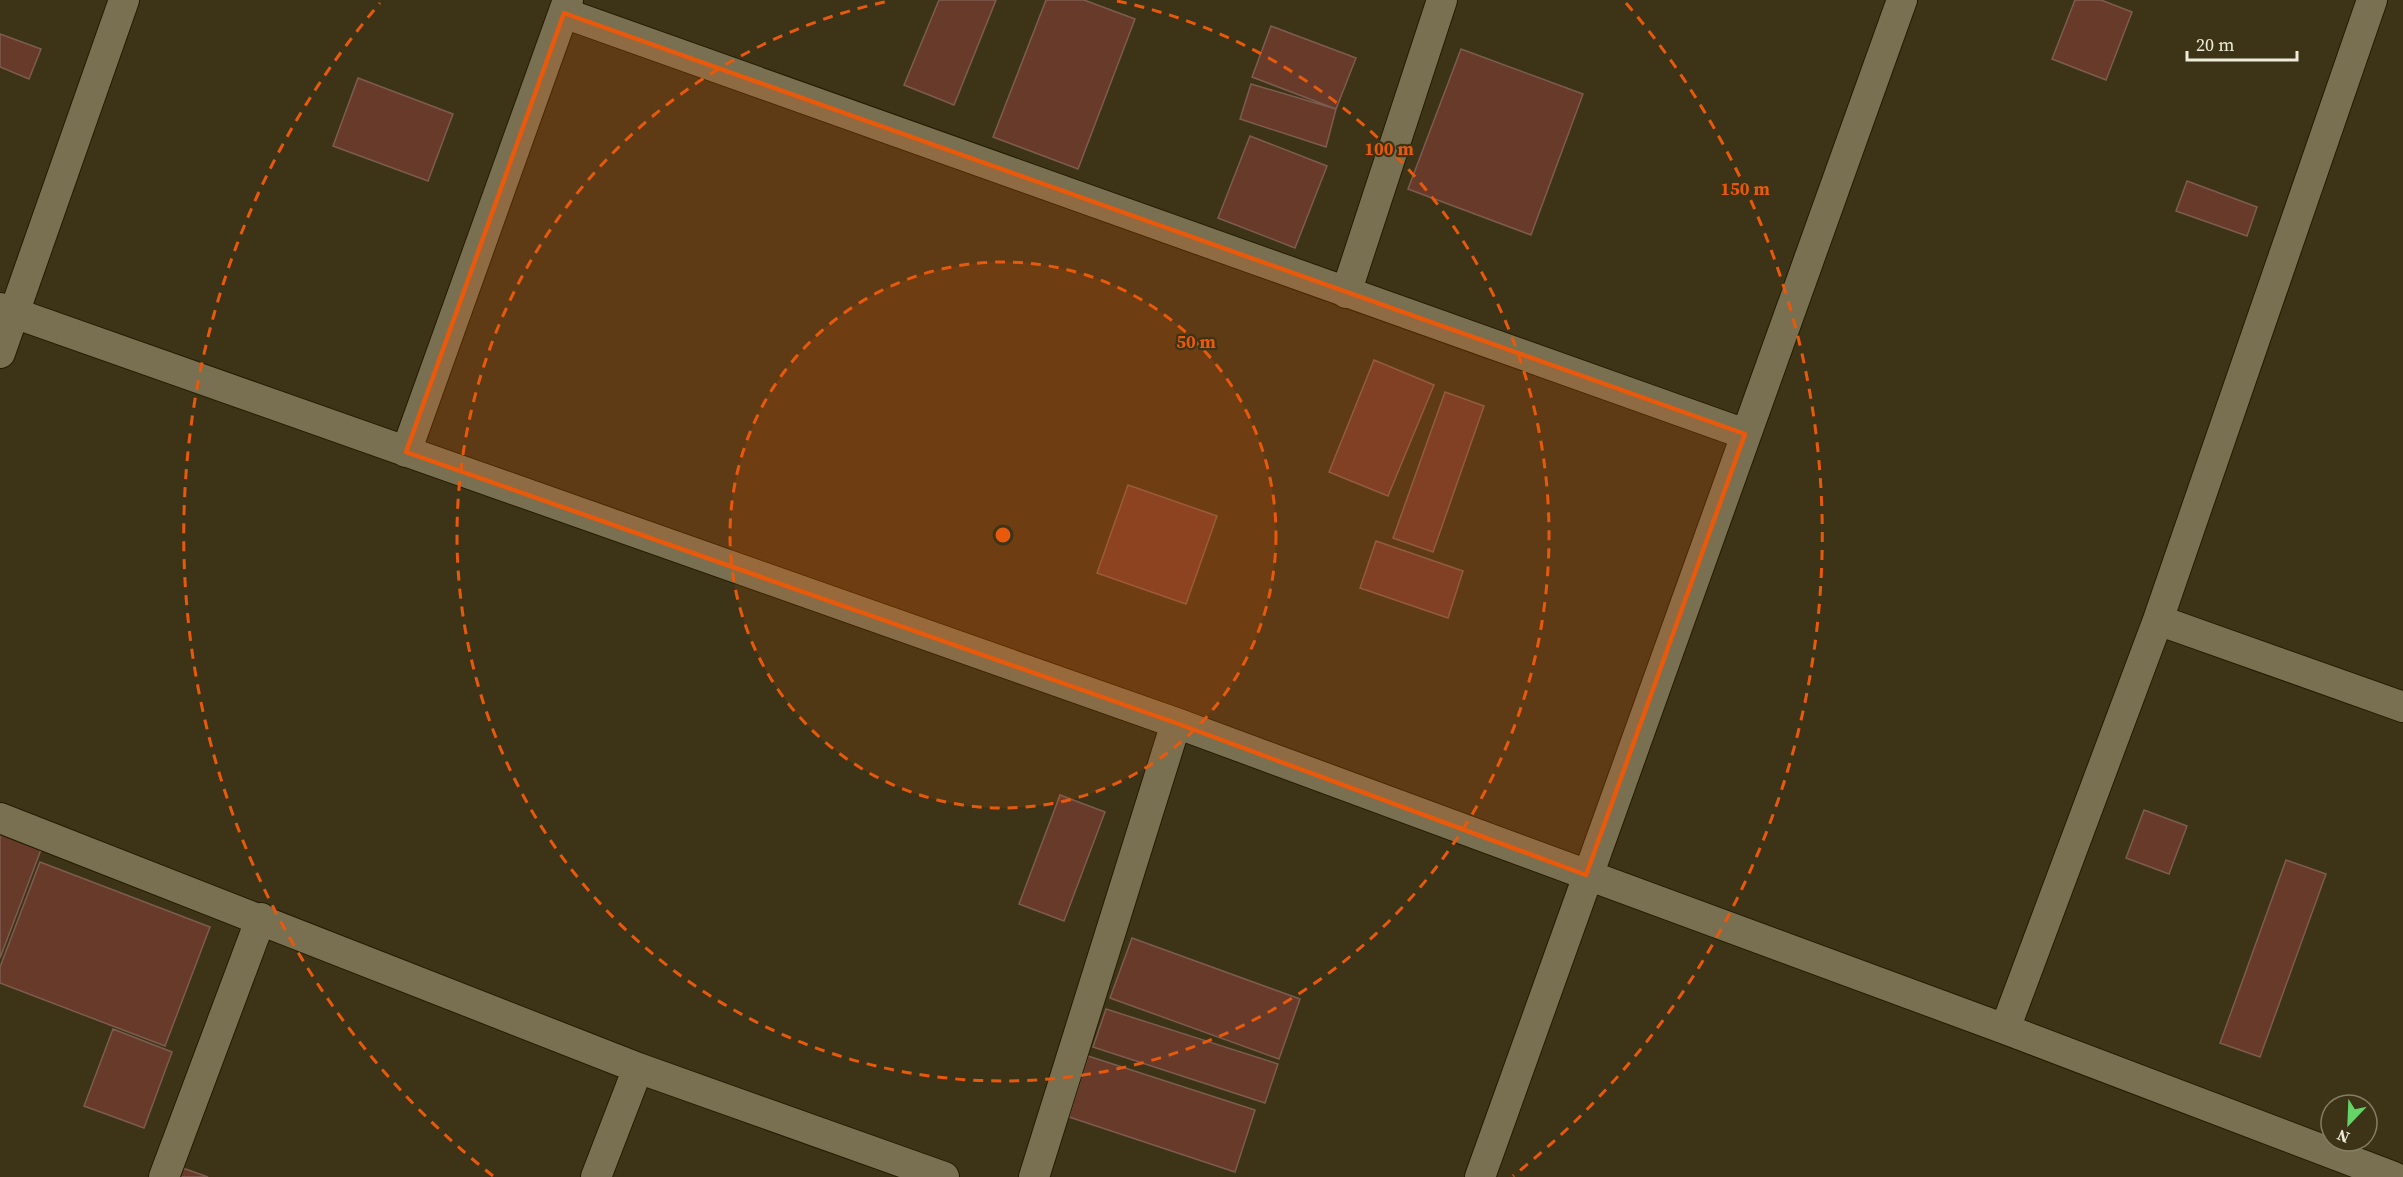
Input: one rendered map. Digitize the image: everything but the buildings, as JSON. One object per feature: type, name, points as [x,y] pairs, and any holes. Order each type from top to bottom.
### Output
[{"type":"street","points":[[0,353],[7,311],[124,0]]},
{"type":"street","points":[[1346,294],[1442,0]]},
{"type":"street","points":[[1480,1177],[1586,875],[1902,0]]},
{"type":"street","points":[[2005,1029],[2158,620],[2372,0]]},
{"type":"street","points":[[406,452],[566,7],[1346,294],[1745,434]]},
{"type":"street","points":[[7,311],[1176,723],[2005,1029],[2394,1177]]},
{"type":"street","points":[[2158,620],[2403,708]]},
{"type":"street","points":[[1034,1177],[1176,723]]},
{"type":"street","points":[[0,818],[261,918],[638,1068],[944,1177]]},
{"type":"street","points":[[164,1177],[261,918]]},
{"type":"street","points":[[596,1177],[638,1068]]},
{"type":"highlighted area","points":[[564,13],[1745,434],[1586,875],[1176,723],[406,452]]}]
